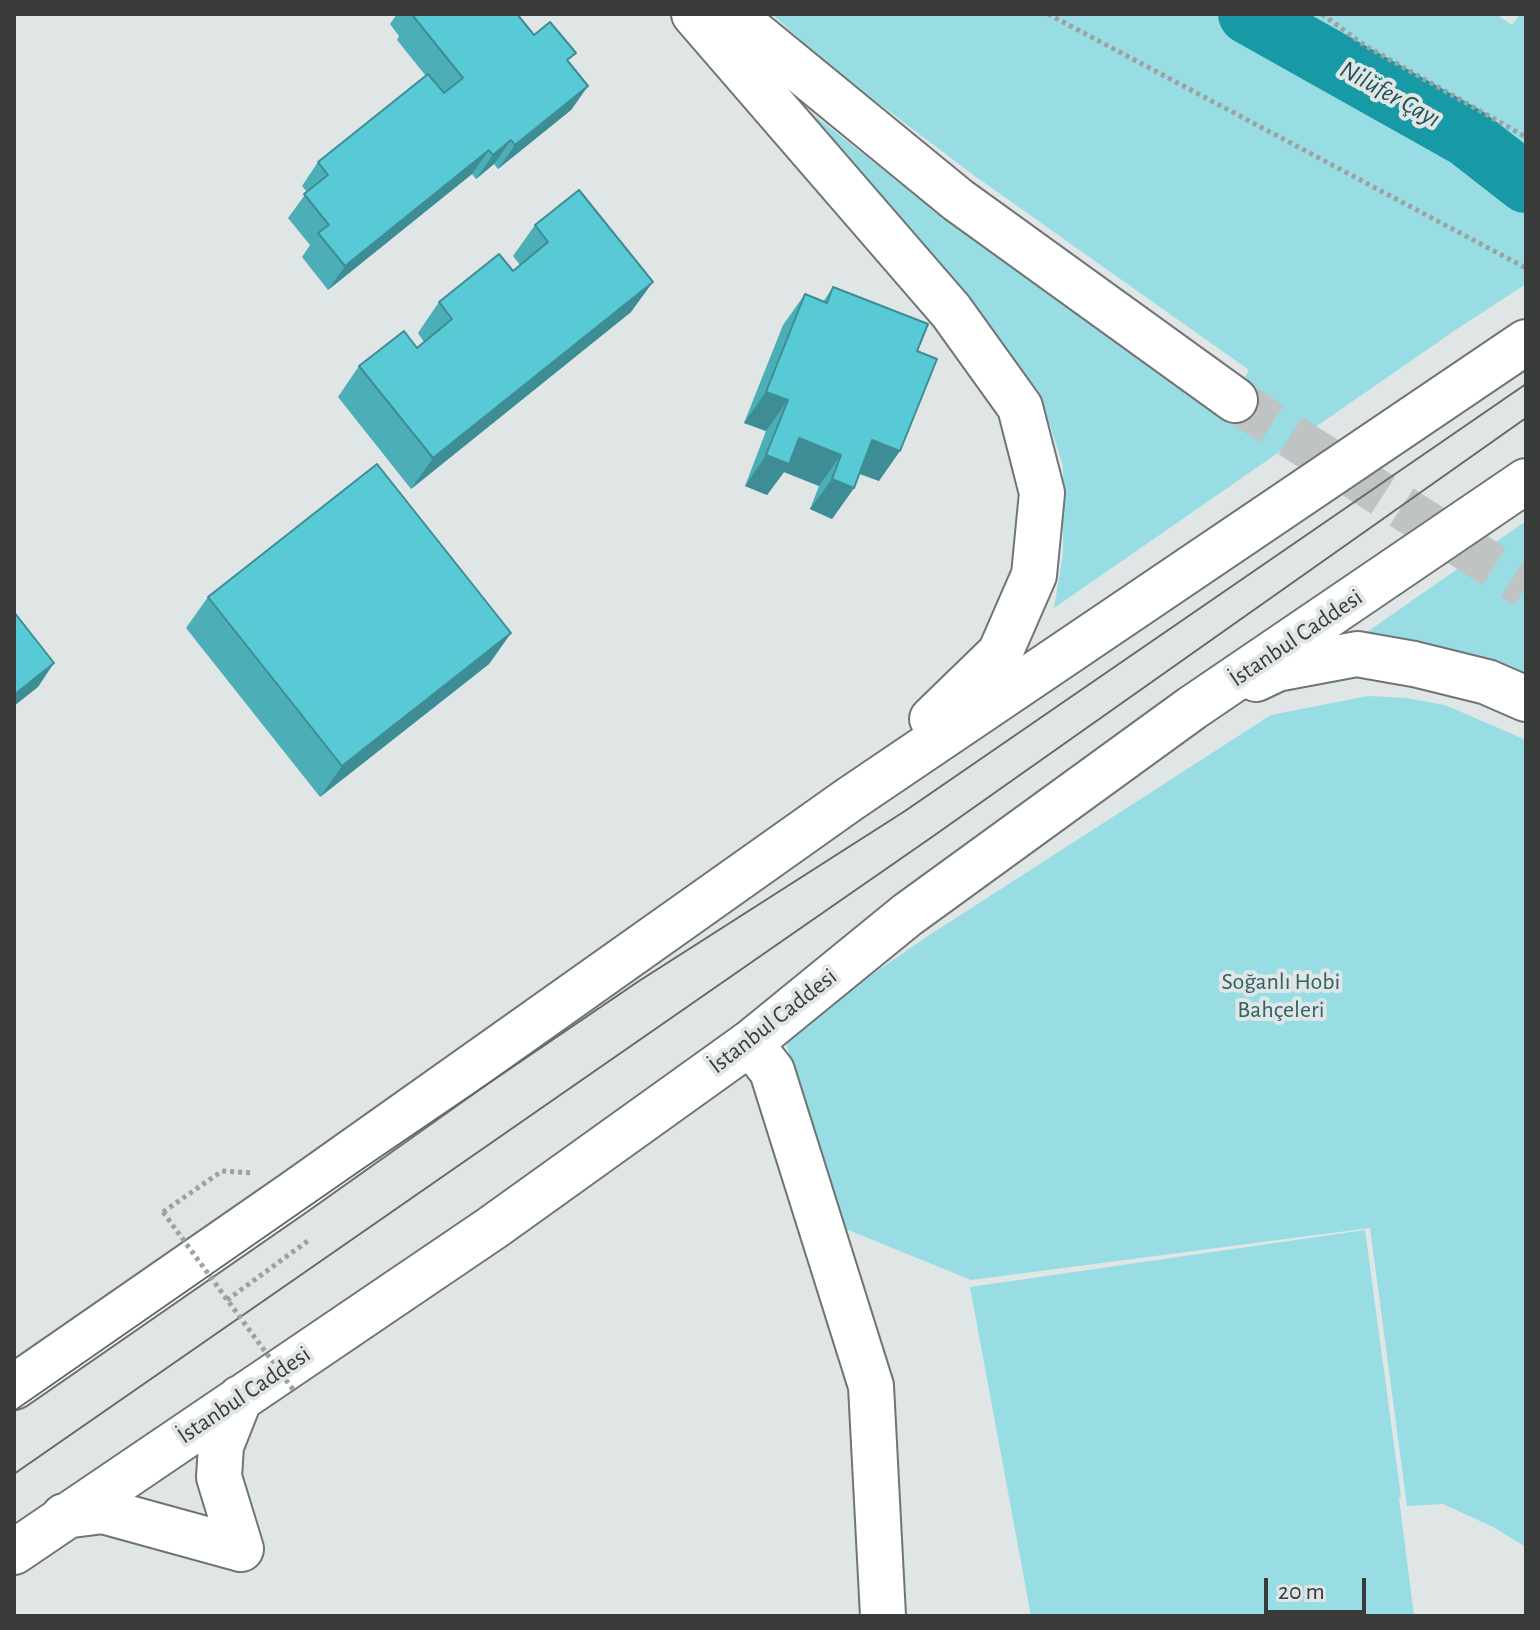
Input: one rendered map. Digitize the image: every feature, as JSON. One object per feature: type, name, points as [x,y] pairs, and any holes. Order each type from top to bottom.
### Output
[{"type":"main road","points":[[694,14],[951,311],[1020,407],[1042,493],[1034,575],[1000,653],[850,799]]},
{"type":"main road","points":[[731,14],[958,200],[1235,400]]},
{"type":"main road","points":[[14,1387],[294,1193],[850,799],[1526,342]]},
{"type":"main road","name":"İstanbul Caddesi","points":[[14,1552],[492,1228],[750,1043],[907,915],[1192,708],[1526,481]]},
{"type":"main road","points":[[1192,708],[1277,669],[1357,654],[1487,682],[1526,699]]},
{"type":"main road","points":[[750,1043],[772,1071],[871,1386],[883,1616]]},
{"type":"main road","points":[[64,1516],[103,1511],[241,1549],[219,1477],[221,1446],[240,1398]]},
{"type":"path","points":[[1048,14],[1526,268]]},
{"type":"path","points":[[1322,14],[1364,45],[1526,137]]},
{"type":"path","points":[[222,1171],[163,1212],[294,1391]]},
{"type":"path","points":[[227,1300],[309,1240]]},
{"type":"green space","points":[[772,14],[1496,14],[1512,25],[1520,14],[1526,14],[1526,284],[1054,608],[1063,554],[1063,466],[1039,391],[791,97],[956,227],[1223,416],[1249,370],[972,174],[824,62]]},
{"type":"green space","points":[[1526,521],[1526,678],[1485,661],[1420,641],[1367,632]]},
{"type":"green space","name":"Soğanlı Hobi Bahçeleri","points":[[1368,696],[1406,698],[1445,705],[1526,740],[1526,1547],[1493,1527],[1443,1504],[1407,1506],[1370,1228],[971,1280],[836,1225],[784,1035],[928,936],[1271,715]]},
{"type":"green space","points":[[1365,1230],[1414,1616],[1031,1616],[970,1287]]},
{"type":"building","points":[[517,14],[534,35],[550,22],[576,53],[567,60],[588,86],[515,145],[511,140],[493,155],[489,150],[345,266],[318,233],[329,225],[304,194],[328,175],[318,162],[428,74],[444,93],[463,78],[413,16]]},
{"type":"building","points":[[579,190],[653,282],[433,458],[359,366],[404,331],[417,348],[452,319],[439,302],[499,254],[513,271],[548,242],[535,225]]},
{"type":"building","points":[[833,287],[928,324],[917,351],[937,359],[900,451],[872,440],[854,488],[832,479],[841,455],[799,438],[789,464],[766,455],[788,400],[766,392],[805,294],[827,303]]},
{"type":"building","points":[[377,464],[511,633],[342,766],[208,597]]},
{"type":"building","points":[[14,612],[54,663],[14,695]]},
{"type":"waterway","name":"Nilüfer Çayı","points":[[1248,14],[1467,137],[1526,183]]},
{"type":"tunnel","points":[[1235,400],[1526,587]]},
{"type":"tram line","points":[[14,1411],[639,981],[905,811],[1526,384]]},
{"type":"tram line","points":[[14,1474],[932,837],[1526,418]]}]
